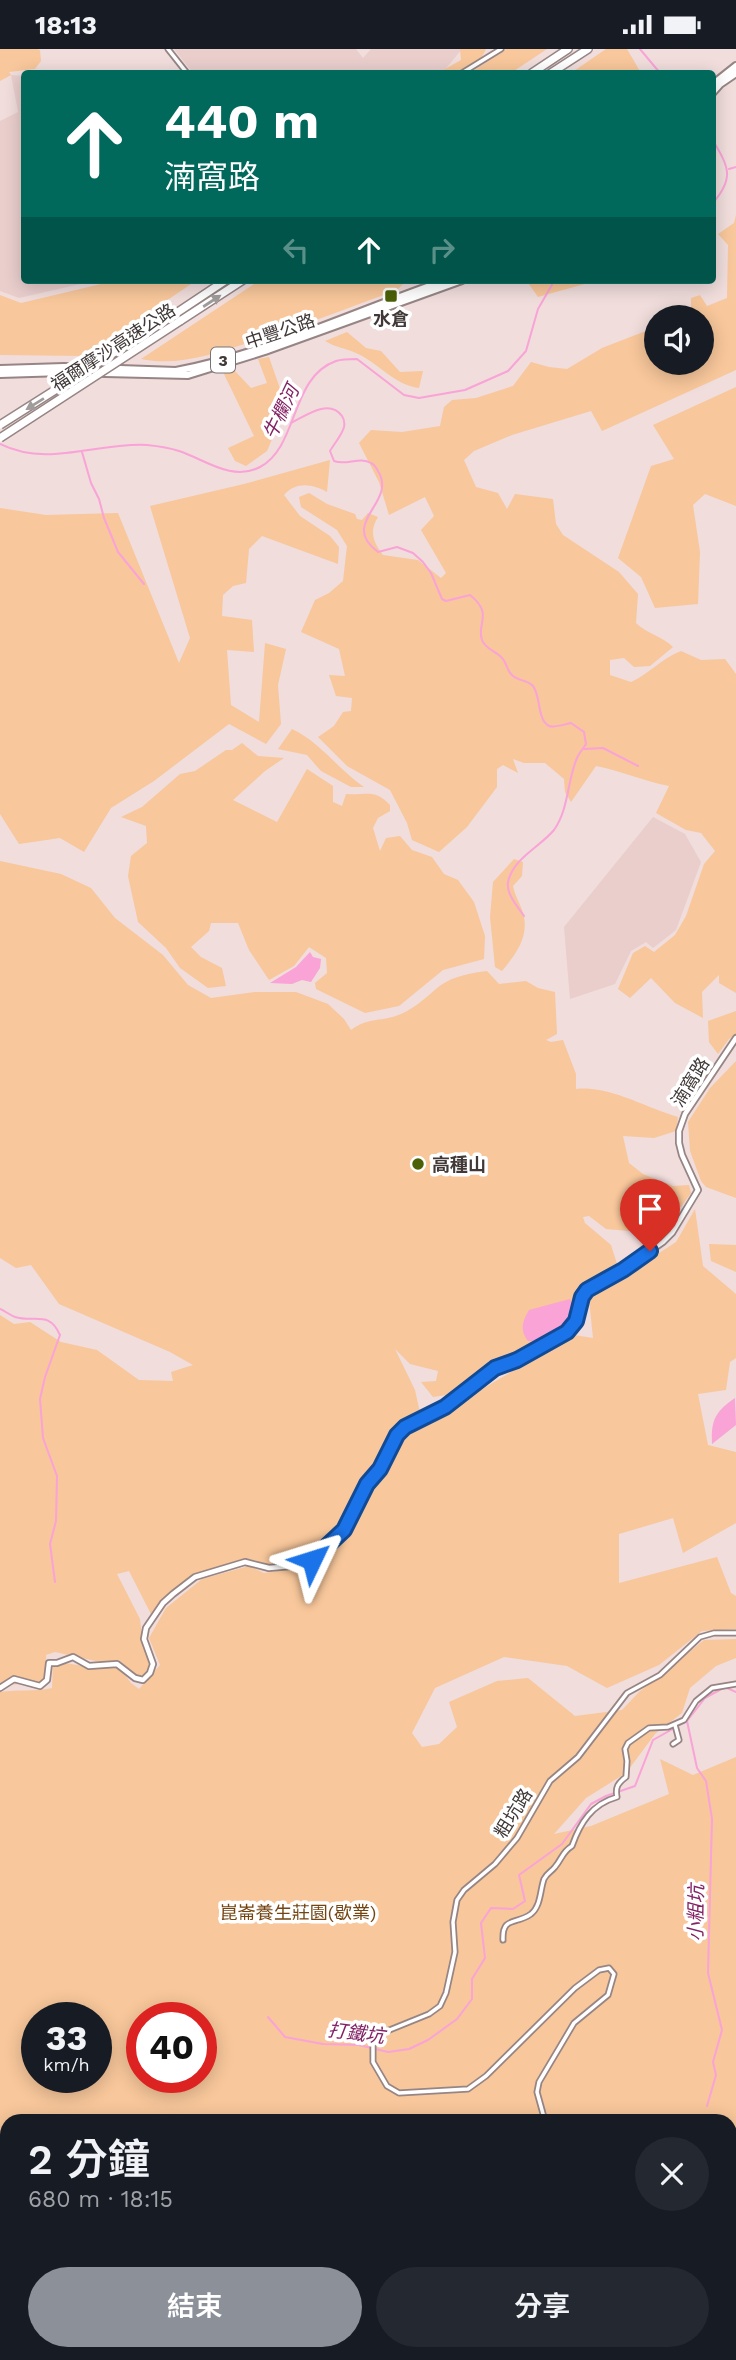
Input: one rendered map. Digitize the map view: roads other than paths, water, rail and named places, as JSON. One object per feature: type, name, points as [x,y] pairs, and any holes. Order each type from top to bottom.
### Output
[{"type":"highway","points":[[536,70],[568,49]]},
{"type":"highway","points":[[556,70],[588,49]]},
{"type":"highway","name":"福爾摩沙高速公路","points":[[0,425],[220,284]]},
{"type":"highway","name":"福爾摩沙高速公路","points":[[0,438],[237,284]]},
{"type":"main road","points":[[716,82],[736,66]]},
{"type":"main road","points":[[716,88],[736,73]]},
{"type":"main road","name":"中豐公路","points":[[0,371],[177,371],[216,363],[442,284]]},
{"type":"street","points":[[168,49],[185,70]]},
{"type":"street","points":[[468,70],[501,49]]},
{"type":"street","name":"湳窩路","points":[[0,1688],[14,1679],[40,1686],[47,1680],[49,1663],[57,1663],[70,1657],[89,1666],[117,1664],[135,1678],[143,1679],[150,1673],[153,1664],[144,1639],[146,1628],[163,1603],[195,1577],[245,1562],[269,1568],[302,1565],[333,1543],[348,1524],[364,1489],[380,1469],[397,1435],[411,1424],[453,1402],[484,1375],[567,1332],[576,1321],[582,1297],[587,1290],[623,1270],[672,1233],[698,1190],[679,1143],[682,1122],[736,1038]]},
{"type":"street","name":"粗坑路","points":[[543,2114],[537,2092],[539,2082],[575,2023],[608,1996],[614,1974],[609,1968],[599,1969],[575,1988],[486,2076],[468,2089],[407,2094],[392,2091],[373,2062],[373,2045],[388,2029],[429,2014],[440,2005],[446,1993],[453,1961],[453,1914],[457,1900],[464,1890],[495,1864],[517,1838],[550,1780],[578,1757],[627,1693],[660,1675],[700,1637],[715,1633],[736,1633]]},
{"type":"street","points":[[503,1940],[502,1929],[506,1924],[526,1917],[537,1909],[545,1875],[555,1867],[564,1851],[572,1846],[585,1820],[602,1801],[617,1797],[615,1790],[619,1782],[626,1777],[625,1749],[628,1743],[649,1728],[668,1727],[684,1720],[696,1700],[712,1688],[736,1684]]},
{"type":"street","points":[[673,1744],[679,1740],[675,1725]]},
{"type":"waterway","points":[[640,49],[658,70]]},
{"type":"waterway","name":"牛欄河","points":[[716,146],[727,172],[724,187],[716,199]]},
{"type":"waterway","points":[[729,169],[736,167]]},
{"type":"waterway","name":"牛欄河","points":[[0,444],[36,454],[147,445],[179,451],[229,471],[250,471],[273,457],[282,444],[310,381],[321,369],[336,361],[357,359],[404,395],[419,398],[465,390],[508,371],[526,351],[538,309],[552,284]]},
{"type":"waterway","points":[[291,423],[324,408],[337,411],[342,416],[343,430],[330,451],[334,461],[367,461],[377,468],[382,482],[381,493],[366,522],[364,531],[367,541],[378,552],[397,547],[413,553],[431,573],[442,599],[446,601],[470,595],[483,613],[483,643],[502,658],[515,678],[533,686],[545,723],[554,727],[571,723],[584,732],[586,744],[574,767],[559,822],[554,830],[515,866],[508,882],[511,896],[524,916]]},
{"type":"waterway","points":[[82,452],[118,552],[144,584]]},
{"type":"waterway","points":[[584,749],[603,748],[638,766]]},
{"type":"waterway","points":[[0,1309],[15,1317],[51,1322],[60,1335],[40,1399],[43,1438],[57,1476],[56,1521],[50,1544],[55,1582]]},
{"type":"waterway","name":"打鐵坑","points":[[268,2017],[285,2037],[323,2044],[359,2045],[388,2052],[409,2049],[428,2040],[457,2019],[472,1999],[472,1979],[485,1958],[481,1923],[491,1908],[513,1909],[525,1901],[519,1875],[562,1844],[591,1804],[635,1786],[653,1740],[687,1721],[705,1698],[725,1687],[736,1692]]},
{"type":"waterway","name":"小粗坑","points":[[687,1721],[697,1768],[706,1781],[712,1819],[708,1973],[722,2030],[713,2062],[716,2075],[707,2106]]},
{"type":"place","name":"水倉","points":[[391,296]]},
{"type":"place","name":"高種山","points":[[418,1164]]},
{"type":"park label","name":"崑崙養生莊園(歇業)","points":[[298,1912]]}]
